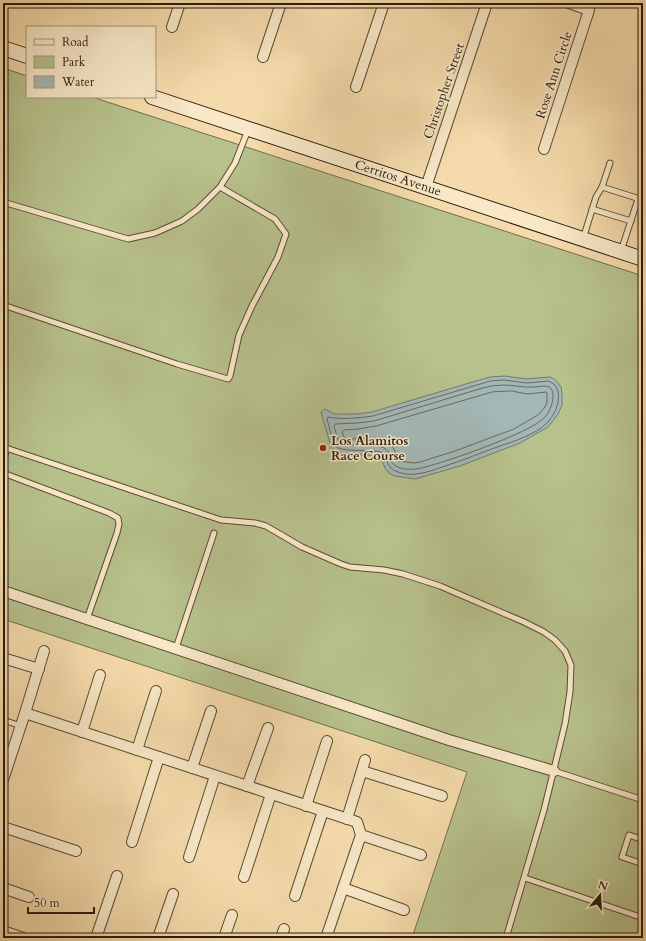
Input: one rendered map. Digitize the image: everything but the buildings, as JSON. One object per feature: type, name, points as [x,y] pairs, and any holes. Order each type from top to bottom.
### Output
[{"type":"main road","points":[[3,48],[26,56]]},
{"type":"main road","name":"Cerritos Avenue","points":[[155,98],[643,259]]},
{"type":"street","points":[[172,27],[180,3]]},
{"type":"street","points":[[263,57],[281,3]]},
{"type":"street","points":[[356,87],[384,3]]},
{"type":"street","name":"Christopher Street","points":[[426,187],[487,3]]},
{"type":"street","name":"Rose Ann Circle","points":[[544,149],[589,10],[569,3]]},
{"type":"street","points":[[3,591],[449,740],[554,771]]},
{"type":"street","points":[[3,780],[6,762],[21,726],[44,651]]},
{"type":"street","points":[[3,658],[39,669]]},
{"type":"street","points":[[82,732],[100,675]]},
{"type":"street","points":[[137,750],[156,691]]},
{"type":"street","points":[[192,768],[211,711]]},
{"type":"street","points":[[25,713],[357,822],[362,835],[326,938]]},
{"type":"street","points":[[247,786],[268,728]]},
{"type":"street","points":[[306,806],[327,741]]},
{"type":"street","points":[[132,842],[159,758]]},
{"type":"street","points":[[347,819],[365,760]]},
{"type":"street","points":[[362,771],[442,796]]},
{"type":"street","points":[[189,857],[215,776]]},
{"type":"street","points":[[244,877],[271,794]]},
{"type":"street","points":[[295,896],[323,811]]},
{"type":"street","points":[[3,827],[76,851]]},
{"type":"street","points":[[362,835],[421,855]]},
{"type":"street","points":[[96,938],[117,876]]},
{"type":"street","points":[[3,888],[29,897]]},
{"type":"street","points":[[343,888],[404,910]]},
{"type":"street","points":[[158,938],[173,894]]},
{"type":"street","points":[[224,938],[232,916]]},
{"type":"street","points":[[3,931],[19,937]]},
{"type":"lane","points":[[3,202],[128,239],[155,232],[182,221],[198,210],[220,187],[235,163],[249,129]]},
{"type":"lane","points":[[583,239],[596,197],[602,187],[610,163]]},
{"type":"lane","points":[[3,305],[177,364],[228,379],[240,335],[252,306],[278,257],[286,234],[275,219],[220,187]]},
{"type":"lane","points":[[602,187],[640,199],[621,252]]},
{"type":"lane","points":[[592,209],[631,221]]},
{"type":"lane","points":[[3,461],[5,448],[221,520],[255,523],[266,526],[302,547],[341,564],[350,567],[384,570],[403,574],[440,586],[524,622],[544,632],[555,640],[565,651],[571,665],[570,692],[565,724],[525,878],[506,938]]},
{"type":"lane","points":[[3,473],[109,513],[118,518],[119,524],[117,533],[87,618]]},
{"type":"lane","points":[[176,648],[214,533]]},
{"type":"lane","points":[[3,720],[21,726]]},
{"type":"lane","points":[[554,771],[643,800]]},
{"type":"lane","points":[[643,840],[629,835],[622,856],[643,864]]},
{"type":"lane","points":[[525,878],[643,918]]},
{"type":"green space","name":"Los Alamitos Race Course","points":[[3,68],[26,76],[26,98],[95,98],[643,276],[643,938],[412,938],[467,772],[3,619]]},
{"type":"water","points":[[504,376],[527,379],[550,377],[554,379],[561,387],[562,405],[558,414],[548,427],[520,443],[460,466],[415,479],[395,476],[389,473],[380,456],[340,453],[331,447],[321,412],[325,409],[334,414],[357,414],[372,412],[490,377]]},
{"type":"place","name":"Los Alamitos Race Course","points":[[323,448]]}]
